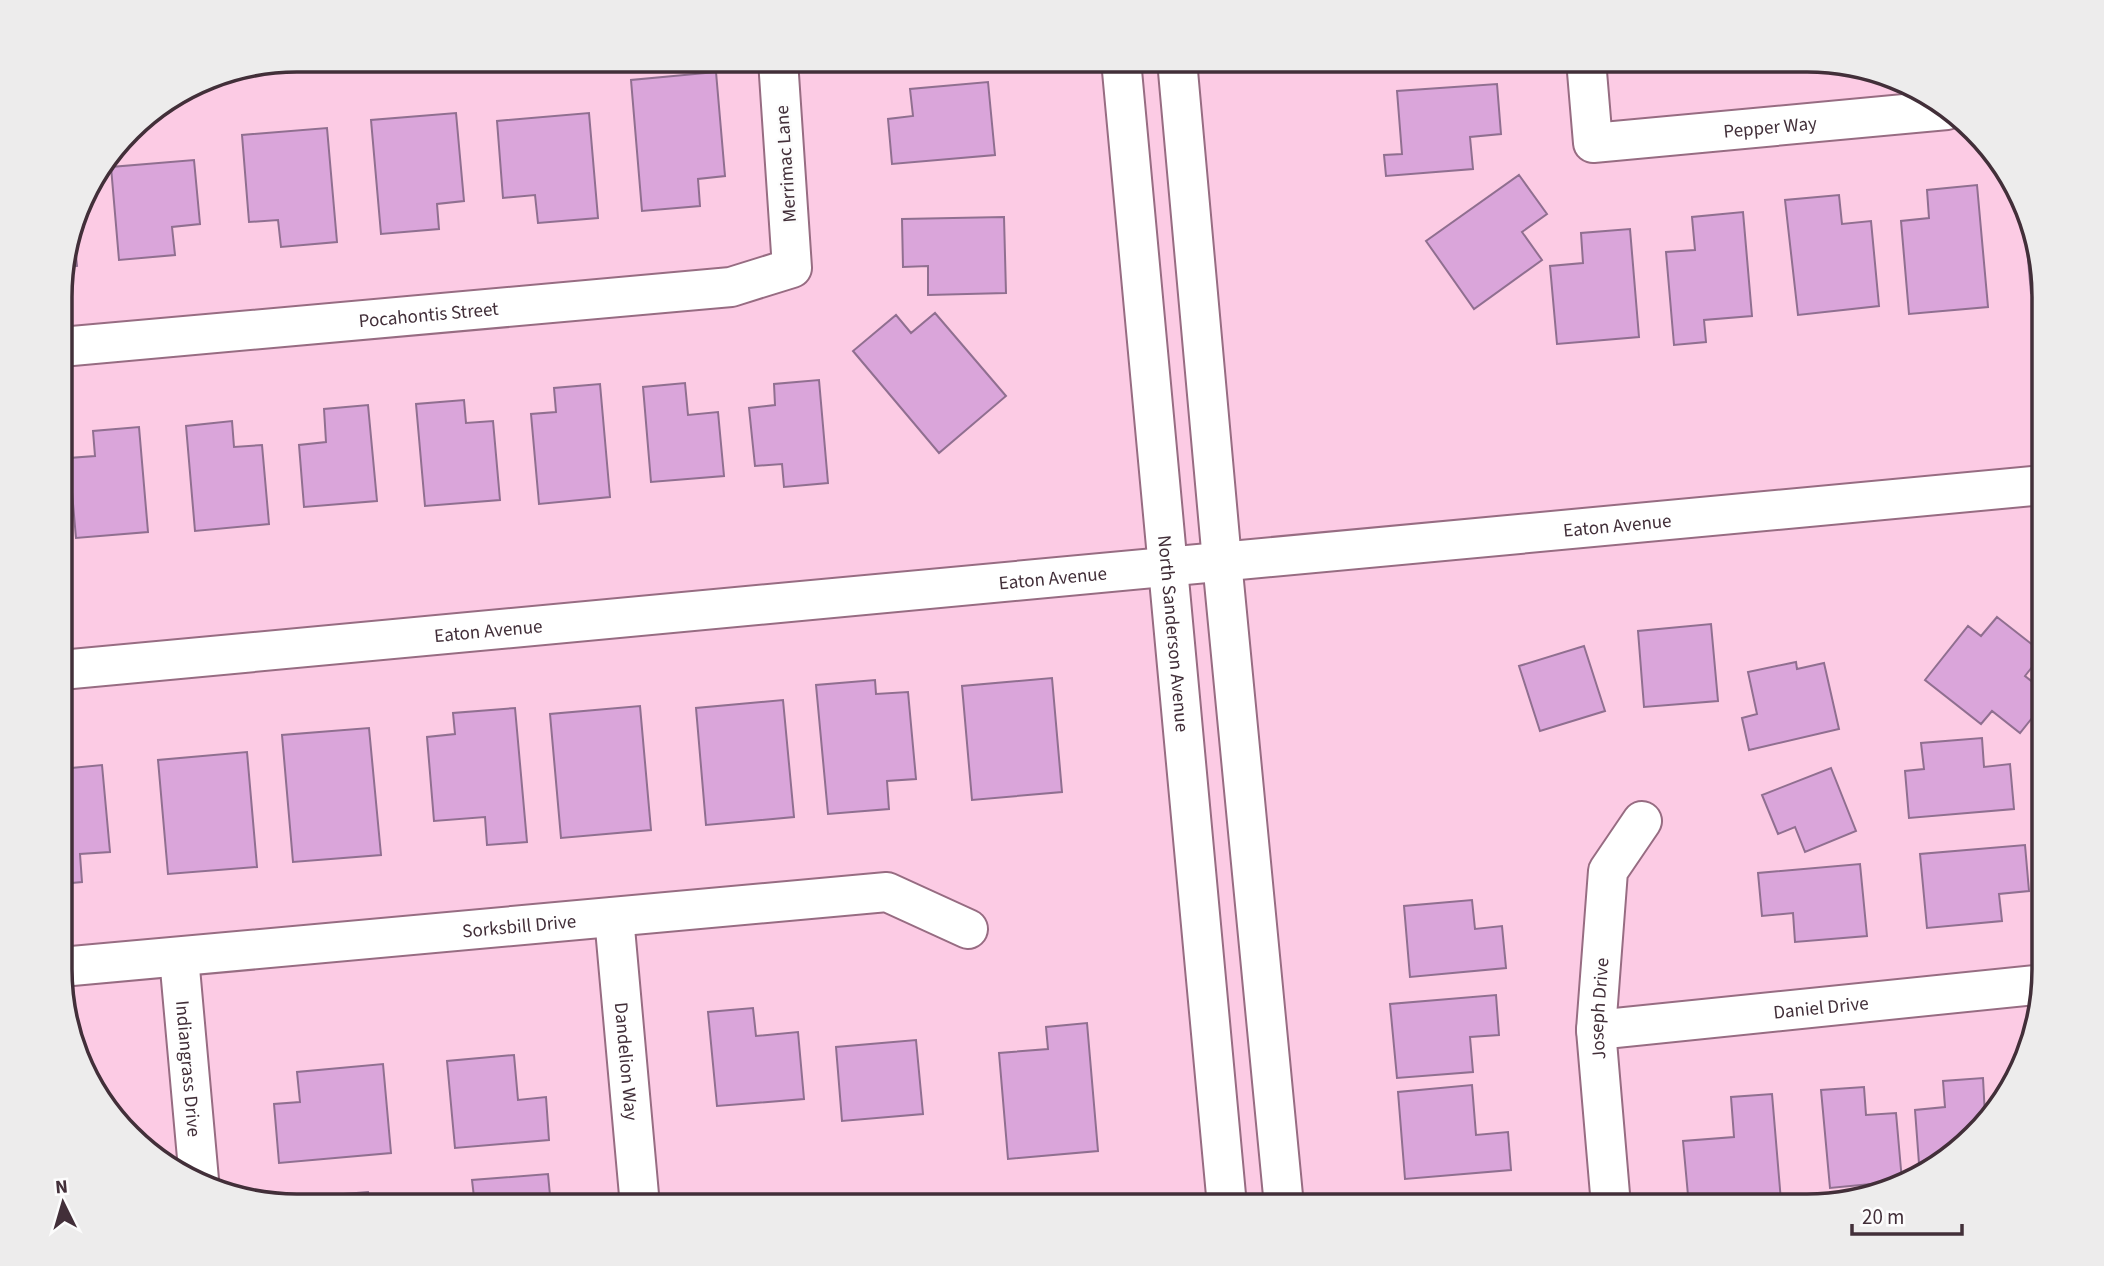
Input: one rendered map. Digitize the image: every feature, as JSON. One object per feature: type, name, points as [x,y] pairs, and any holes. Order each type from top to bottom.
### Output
[{"type":"main road","name":"Merrimac Lane","points":[[779,72],[792,268]]},
{"type":"main road","name":"North Sanderson Avenue","points":[[1122,72],[1226,1194]]},
{"type":"main road","points":[[1178,72],[1283,1194]]},
{"type":"main road","name":"Pepper Way","points":[[1587,72],[1593,143],[1934,111]]},
{"type":"main road","name":"Pocahontis Street","points":[[72,346],[731,287],[792,268]]},
{"type":"main road","name":"Eaton Avenue","points":[[72,669],[2032,486]]},
{"type":"main road","name":"Joseph Drive","points":[[1610,1194],[1596,1030],[1608,871],[1642,821]]},
{"type":"main road","name":"Sorksbill Drive","points":[[72,966],[887,892],[968,929]]},
{"type":"main road","name":"Dandelion Way","points":[[614,917],[638,1194]]},
{"type":"main road","name":"Indiangrass Drive","points":[[179,957],[198,1171]]},
{"type":"main road","name":"Daniel Drive","points":[[1596,1030],[2032,985]]},
{"type":"building","points":[[716,72],[725,176],[698,179],[700,206],[642,211],[631,80]]},
{"type":"building","points":[[988,82],[995,155],[892,164],[888,119],[913,116],[910,89]]},
{"type":"building","points":[[1497,84],[1501,134],[1470,137],[1473,169],[1386,176],[1384,155],[1402,154],[1397,91]]},
{"type":"building","points":[[456,113],[464,201],[437,204],[439,229],[381,234],[371,120]]},
{"type":"building","points":[[589,113],[598,218],[538,223],[535,195],[503,198],[497,121]]},
{"type":"building","points":[[327,128],[337,242],[281,247],[278,220],[249,222],[242,135]]},
{"type":"building","points":[[194,160],[200,224],[172,227],[175,255],[119,260],[111,170],[114,167]]},
{"type":"building","points":[[1519,175],[1547,214],[1522,232],[1542,260],[1474,309],[1426,241]]},
{"type":"building","points":[[1977,185],[1988,307],[1909,314],[1901,221],[1929,218],[1927,190]]},
{"type":"building","points":[[1839,195],[1842,224],[1871,221],[1879,306],[1798,315],[1785,200]]},
{"type":"building","points":[[1743,212],[1752,316],[1704,320],[1706,342],[1674,345],[1666,252],[1695,250],[1692,217]]},
{"type":"building","points":[[1004,217],[1006,293],[928,295],[928,266],[903,267],[902,219]]},
{"type":"building","points":[[1630,229],[1639,337],[1557,344],[1550,266],[1583,263],[1581,233]]},
{"type":"building","points":[[2027,249],[2032,282],[2031,293]]},
{"type":"building","points":[[935,313],[1006,396],[939,453],[853,351],[896,315],[911,333]]},
{"type":"building","points":[[819,380],[828,483],[784,487],[782,464],[755,466],[749,408],[775,405],[774,384]]},
{"type":"building","points":[[685,383],[688,415],[718,412],[724,476],[651,482],[643,387]]},
{"type":"building","points":[[600,384],[610,497],[539,504],[531,414],[556,412],[554,388]]},
{"type":"building","points":[[464,400],[466,423],[493,421],[500,500],[425,506],[416,404]]},
{"type":"building","points":[[368,405],[377,501],[304,507],[299,445],[326,442],[324,409]]},
{"type":"building","points":[[232,421],[234,447],[262,445],[269,524],[195,531],[186,426]]},
{"type":"building","points":[[139,427],[148,532],[76,538],[72,458],[95,456],[93,431]]},
{"type":"building","points":[[1997,617],[2032,644],[2032,667],[2025,676],[2032,682],[2032,718],[2020,733],[1992,711],[1981,724],[1925,680],[1968,626],[1981,636]]},
{"type":"building","points":[[1711,624],[1718,701],[1644,707],[1638,631]]},
{"type":"building","points":[[1584,646],[1605,711],[1540,731],[1519,666]]},
{"type":"building","points":[[1796,662],[1797,669],[1824,663],[1839,729],[1749,750],[1742,718],[1757,714],[1748,672]]},
{"type":"building","points":[[1052,678],[1062,792],[972,800],[962,686]]},
{"type":"building","points":[[875,680],[876,694],[908,692],[916,779],[887,781],[889,809],[828,814],[816,685]]},
{"type":"building","points":[[783,700],[794,817],[706,825],[696,708]]},
{"type":"building","points":[[640,706],[651,830],[561,838],[550,714]]},
{"type":"building","points":[[515,708],[527,842],[487,845],[485,817],[434,821],[427,737],[455,734],[453,713]]},
{"type":"building","points":[[369,728],[381,855],[293,862],[282,735]]},
{"type":"building","points":[[1982,738],[1984,767],[2010,764],[2014,809],[1909,818],[1905,771],[1924,769],[1921,743]]},
{"type":"building","points":[[247,752],[257,867],[168,874],[158,760]]},
{"type":"building","points":[[102,765],[110,852],[80,854],[82,882],[72,883],[72,768]]},
{"type":"building","points":[[1831,768],[1856,831],[1805,852],[1795,827],[1778,834],[1762,795]]},
{"type":"building","points":[[2025,845],[2029,891],[1999,894],[2002,921],[1927,928],[1920,854]]},
{"type":"building","points":[[1860,864],[1867,936],[1795,942],[1793,913],[1762,916],[1758,873]]},
{"type":"building","points":[[1472,900],[1475,929],[1502,926],[1506,968],[1410,977],[1404,906]]},
{"type":"building","points":[[1496,995],[1499,1035],[1470,1037],[1473,1072],[1397,1078],[1390,1004]]},
{"type":"building","points":[[753,1008],[756,1036],[798,1032],[804,1099],[717,1106],[708,1012]]},
{"type":"building","points":[[1087,1023],[1098,1151],[1008,1159],[999,1053],[1048,1049],[1046,1027]]},
{"type":"building","points":[[916,1040],[923,1114],[842,1121],[836,1047]]},
{"type":"building","points":[[514,1055],[518,1100],[546,1097],[549,1140],[455,1148],[447,1061]]},
{"type":"building","points":[[383,1064],[391,1153],[279,1163],[274,1104],[300,1102],[297,1072]]},
{"type":"building","points":[[1983,1078],[1985,1108],[1956,1139],[1919,1164],[1915,1110],[1945,1107],[1943,1081]]},
{"type":"building","points":[[1472,1085],[1476,1135],[1508,1132],[1511,1170],[1405,1179],[1398,1092]]},
{"type":"building","points":[[1864,1087],[1866,1115],[1896,1113],[1901,1173],[1874,1184],[1830,1188],[1821,1090]]},
{"type":"building","points":[[1772,1094],[1780,1194],[1688,1194],[1683,1141],[1734,1137],[1731,1097]]},
{"type":"building","points":[[548,1174],[550,1194],[474,1194],[472,1180]]}]
